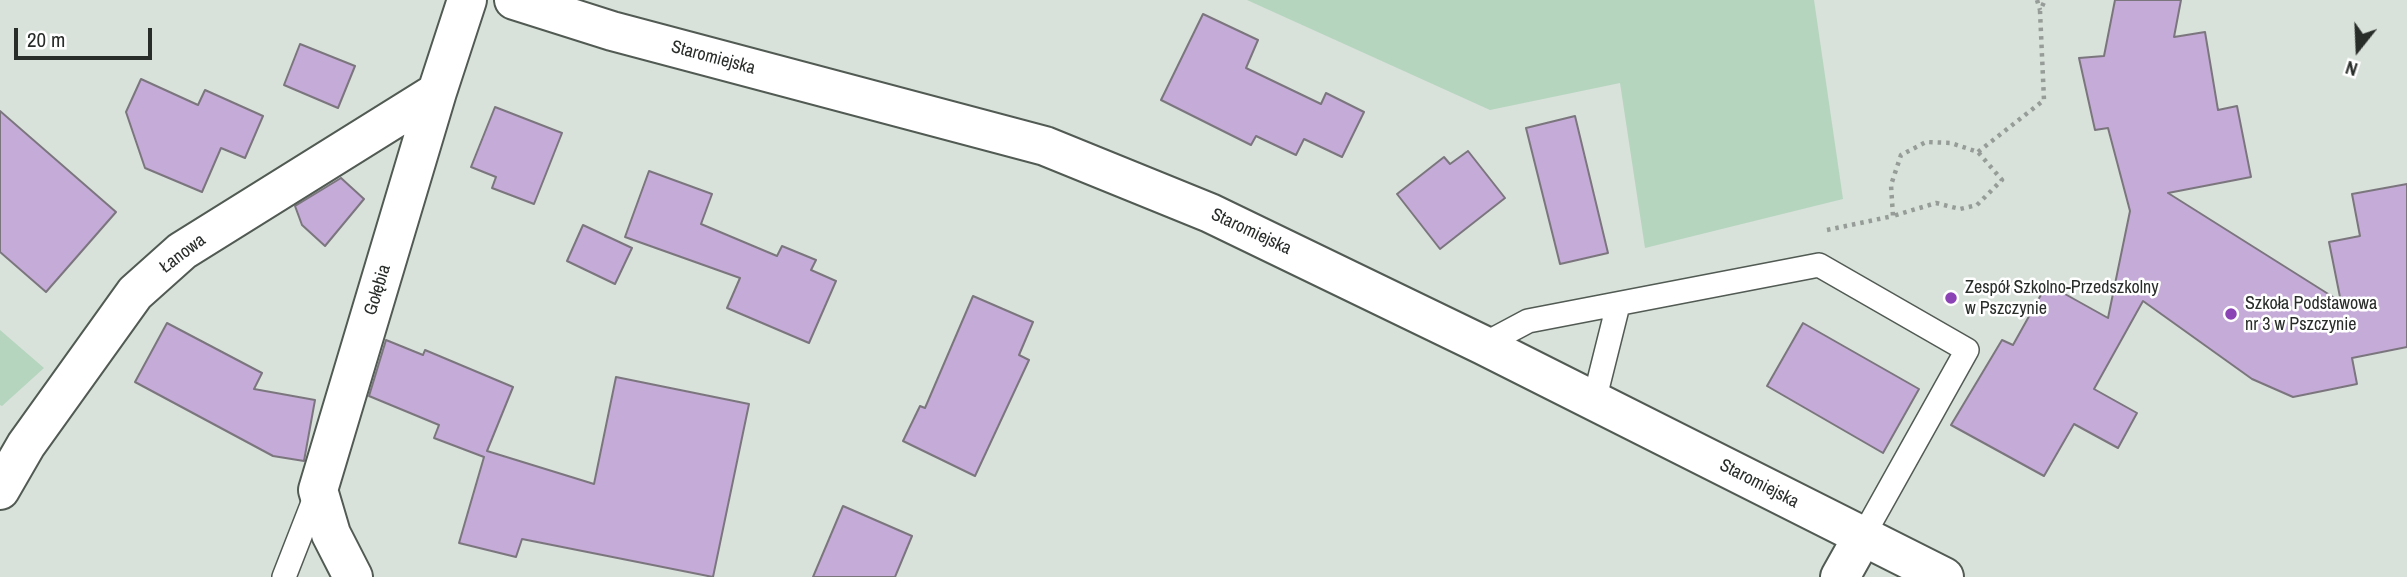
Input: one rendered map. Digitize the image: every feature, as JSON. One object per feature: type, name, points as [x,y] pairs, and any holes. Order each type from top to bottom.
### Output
[{"type":"street","name":"Gołębia","points":[[318,490],[467,0]]},
{"type":"street","name":"Staromiejska","points":[[514,0],[612,31],[1045,146],[1210,213],[1483,345],[1944,577]]},
{"type":"street","name":"Łanowa","points":[[0,490],[13,442],[135,293],[182,251],[437,92]]},
{"type":"street","points":[[318,490],[331,534],[353,577]]},
{"type":"street","points":[[1840,577],[1863,536]]},
{"type":"lane","points":[[1483,345],[1528,321],[1819,265],[1967,350],[1863,536]]},
{"type":"lane","points":[[1594,401],[1618,305]]},
{"type":"lane","points":[[285,577],[318,490]]},
{"type":"path","points":[[1978,152],[2045,100],[2040,10],[2037,0]]},
{"type":"path","points":[[2040,10],[2045,0]]},
{"type":"path","points":[[1813,233],[1893,216],[1936,203],[1959,209],[1977,205],[2002,180],[1978,152],[1951,143],[1926,142],[1901,155],[1891,185],[1893,216]]},
{"type":"green space","points":[[1247,0],[1814,0],[1843,199],[1645,248],[1620,83],[1490,110]]},
{"type":"green space","points":[[0,330],[44,368],[2,406],[0,405]]},
{"type":"building","points":[[2115,0],[2181,0],[2174,37],[2205,32],[2218,110],[2237,106],[2251,177],[2168,193],[2341,302],[2329,242],[2360,236],[2352,194],[2407,184],[2407,347],[2352,358],[2357,384],[2293,397],[2252,379],[2143,301],[2094,389],[2137,413],[2118,448],[2074,424],[2044,476],[1951,425],[2002,340],[2013,345],[2047,284],[2108,318],[2130,211],[2108,128],[2095,130],[2079,58],[2104,56]]},
{"type":"building","points":[[1203,14],[1258,40],[1246,68],[1321,104],[1326,93],[1364,112],[1342,157],[1304,139],[1296,155],[1256,136],[1251,145],[1161,100]]},
{"type":"building","points":[[300,44],[355,66],[338,108],[284,85]]},
{"type":"building","points":[[141,79],[198,105],[205,90],[263,116],[245,158],[221,148],[202,192],[145,168],[126,112]]},
{"type":"building","points":[[495,107],[562,133],[534,204],[492,188],[496,177],[471,167]]},
{"type":"building","points":[[0,111],[116,212],[46,292],[0,252]]},
{"type":"building","points":[[1575,116],[1608,253],[1560,264],[1526,128]]},
{"type":"building","points":[[1468,151],[1505,198],[1440,249],[1397,194],[1444,157],[1450,164]]},
{"type":"building","points":[[649,171],[712,194],[701,224],[777,256],[782,246],[816,260],[811,270],[836,281],[809,343],[727,308],[740,278],[625,237]]},
{"type":"building","points":[[341,178],[364,199],[325,246],[302,225],[295,206]]},
{"type":"building","points":[[583,225],[632,248],[615,284],[567,261]]},
{"type":"building","points":[[973,296],[1033,322],[1019,355],[1029,360],[975,476],[903,441],[920,406],[925,408]]},
{"type":"building","points":[[167,323],[262,373],[254,389],[315,400],[304,461],[273,456],[135,382]]},
{"type":"building","points":[[1803,323],[1919,389],[1883,453],[1767,386]]},
{"type":"building","points":[[386,340],[423,355],[425,350],[513,387],[487,451],[594,484],[616,377],[749,404],[713,577],[522,539],[516,557],[459,543],[484,457],[434,438],[439,425],[369,396]]},
{"type":"building","points":[[843,506],[912,536],[895,577],[813,577]]},
{"type":"place","name":"Zespół Szkolno-Przedszkolny w Pszczynie","points":[[1951,298]]},
{"type":"place","name":"Szkoła Podstawowa nr 3 w Pszczynie","points":[[2231,314]]}]
